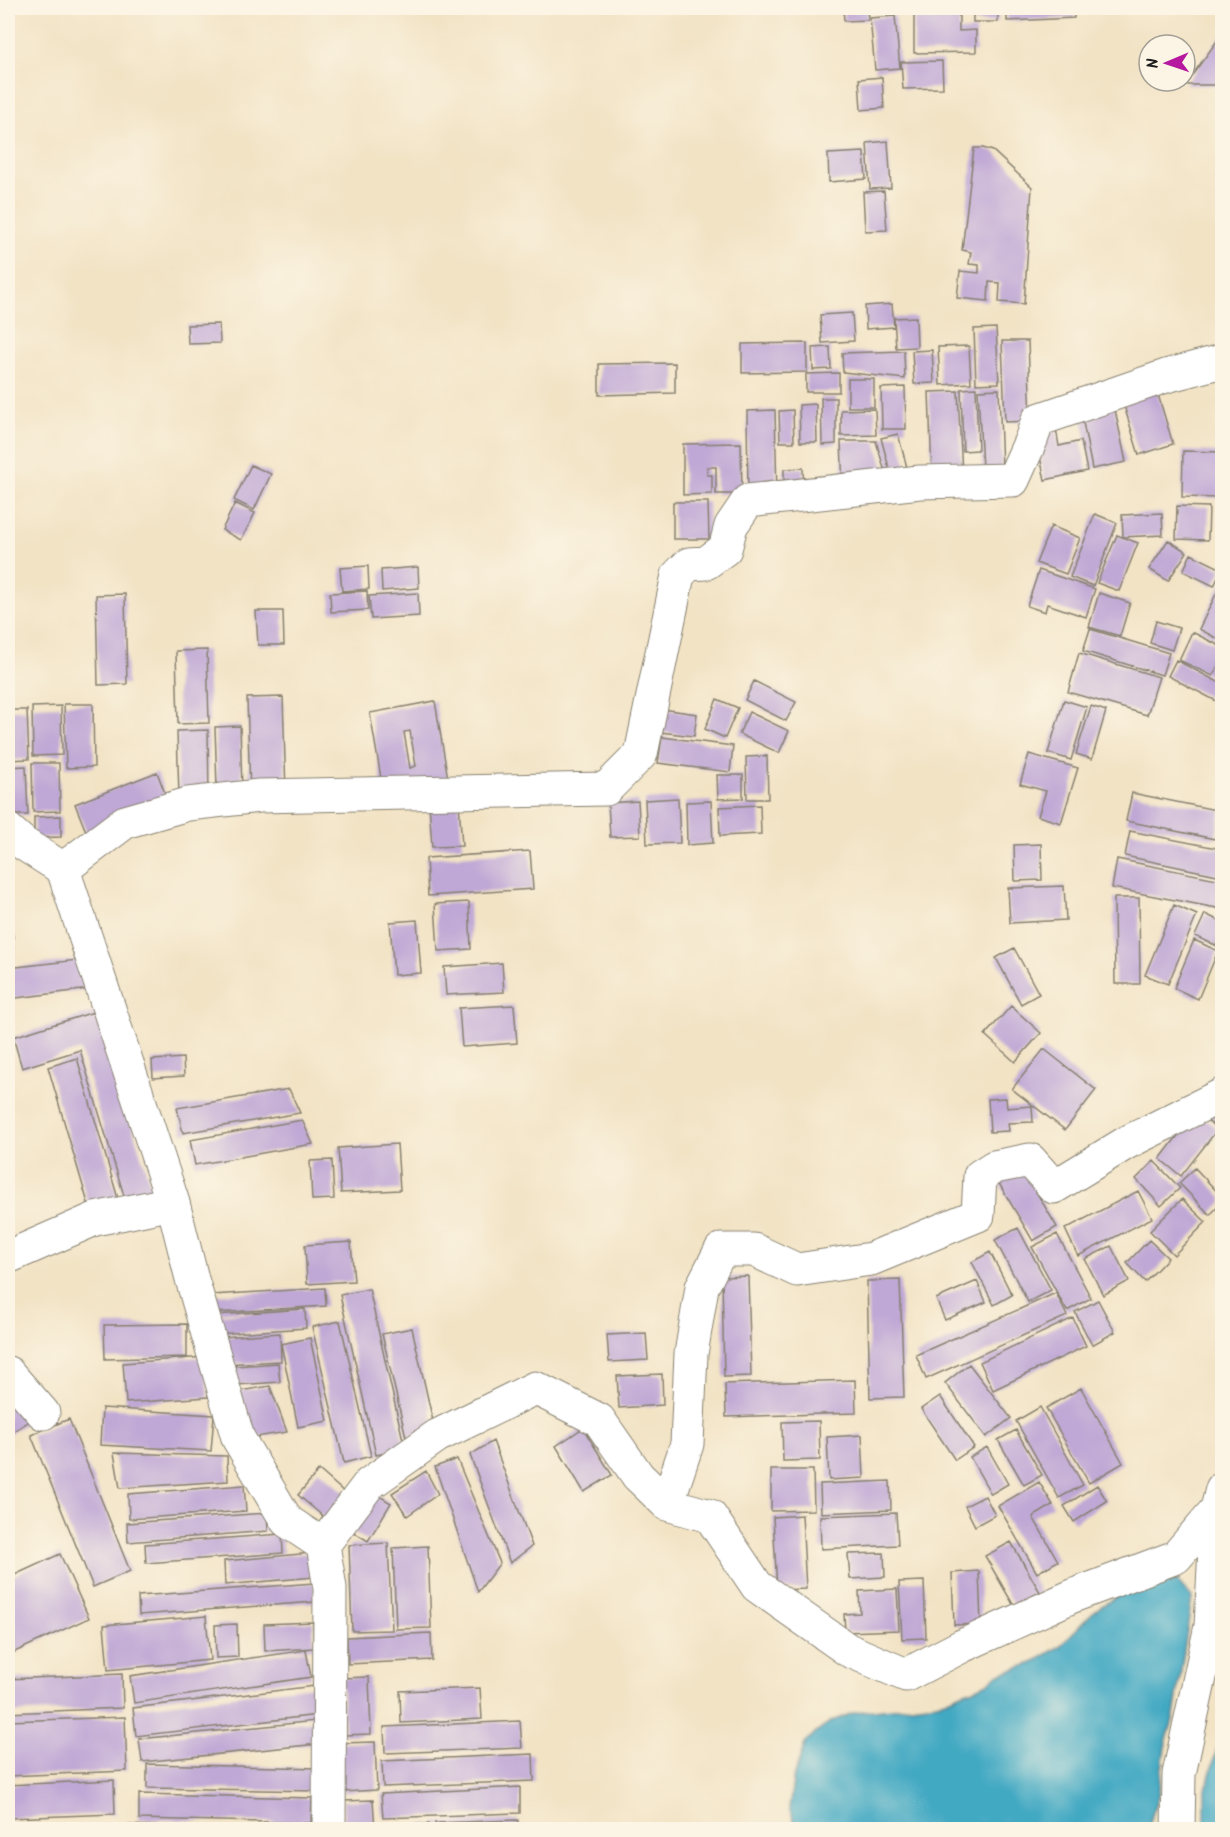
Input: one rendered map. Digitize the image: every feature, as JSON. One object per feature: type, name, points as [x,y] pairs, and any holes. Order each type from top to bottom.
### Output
[{"type":"street","points":[[63,869],[125,822],[188,804],[259,796],[606,789],[641,754],[678,575],[689,564],[706,563],[725,549],[732,526],[748,501],[920,482],[1013,480],[1032,440],[1038,420],[1166,376],[1222,361]]},
{"type":"street","points":[[8,830],[24,844],[63,869],[173,1203],[192,1279],[238,1438],[287,1521],[322,1545],[330,1588],[329,1830]]},
{"type":"street","points":[[667,1504],[687,1444],[691,1354],[702,1287],[721,1250],[754,1250],[797,1270],[871,1258],[978,1215],[980,1176],[994,1167],[1030,1160],[1054,1187],[1126,1143],[1222,1095]]},
{"type":"street","points":[[8,1257],[95,1219],[173,1203]]},
{"type":"street","points":[[8,1373],[44,1413]]},
{"type":"street","points":[[322,1545],[369,1484],[437,1436],[535,1388],[599,1420],[638,1476],[667,1504],[710,1515],[758,1586],[848,1650],[906,1675],[962,1646],[1075,1595],[1176,1557],[1220,1499]]},
{"type":"street","points":[[1178,1830],[1179,1774],[1211,1626],[1220,1499]]},
{"type":"water","points":[[1160,1577],[1175,1578],[1192,1598],[1174,1716],[1165,1747],[1158,1796],[1148,1829],[798,1829],[789,1809],[794,1775],[806,1741],[832,1721],[856,1712],[937,1703],[988,1683],[997,1675],[1033,1663],[1060,1646],[1094,1611],[1117,1596]]},
{"type":"water","points":[[1222,1705],[1222,1829],[1205,1829],[1205,1793],[1219,1742]]},
{"type":"building","points":[[843,8],[867,8],[868,20],[844,21]]},
{"type":"building","points":[[973,8],[998,8],[998,22],[973,22]]},
{"type":"building","points":[[1007,8],[1073,8],[1074,18],[1007,21]]},
{"type":"building","points":[[1081,8],[1114,8],[1114,10],[1082,12]]},
{"type":"building","points":[[1125,8],[1160,8],[1160,9],[1126,11]]},
{"type":"building","points":[[959,13],[959,31],[976,30],[976,52],[914,53],[914,14]]},
{"type":"building","points":[[895,16],[900,68],[875,70],[870,18]]},
{"type":"building","points":[[1222,34],[1222,85],[1197,85],[1197,68]]},
{"type":"building","points":[[942,61],[943,88],[903,89],[901,62]]},
{"type":"building","points":[[882,77],[884,108],[861,110],[859,79]]},
{"type":"building","points":[[888,141],[891,188],[870,189],[867,143]]},
{"type":"building","points":[[974,148],[993,151],[1032,187],[1024,304],[999,302],[1000,283],[989,282],[988,301],[957,298],[960,271],[979,273],[979,265],[969,264],[971,252],[962,250]]},
{"type":"building","points":[[864,152],[866,179],[829,182],[828,154]]},
{"type":"building","points":[[884,191],[887,230],[865,231],[863,192]]},
{"type":"building","points":[[892,304],[894,327],[866,329],[865,306]]},
{"type":"building","points":[[852,313],[854,341],[822,343],[820,315]]},
{"type":"building","points":[[916,317],[917,347],[896,348],[894,318]]},
{"type":"building","points":[[219,324],[220,343],[188,344],[187,325]]},
{"type":"building","points":[[996,328],[999,383],[976,384],[974,329]]},
{"type":"building","points":[[1002,341],[1028,341],[1031,421],[1005,422]]},
{"type":"building","points":[[807,343],[807,372],[742,373],[742,344]]},
{"type":"building","points":[[969,346],[971,383],[940,385],[938,347]]},
{"type":"building","points":[[830,347],[831,369],[813,370],[812,348]]},
{"type":"building","points":[[932,350],[934,383],[914,384],[912,351]]},
{"type":"building","points":[[904,351],[905,379],[843,372],[842,353]]},
{"type":"building","points":[[675,363],[675,393],[599,395],[599,364]]},
{"type":"building","points":[[839,373],[839,392],[806,392],[806,374]]},
{"type":"building","points":[[848,379],[874,379],[874,407],[848,407]]},
{"type":"building","points":[[905,387],[906,429],[882,429],[881,388]]},
{"type":"building","points":[[976,388],[978,450],[963,451],[961,389]]},
{"type":"building","points":[[1156,388],[1173,444],[1139,455],[1122,399]]},
{"type":"building","points":[[999,389],[1002,468],[982,469],[978,390]]},
{"type":"building","points":[[958,391],[962,475],[932,476],[929,392]]},
{"type":"building","points":[[821,398],[836,398],[836,444],[822,445]]},
{"type":"building","points":[[816,404],[817,442],[800,442],[799,405]]},
{"type":"building","points":[[1114,405],[1126,462],[1092,469],[1081,412]]},
{"type":"building","points":[[875,409],[876,435],[841,436],[841,410]]},
{"type":"building","points":[[775,410],[777,494],[748,495],[747,411]]},
{"type":"building","points":[[793,410],[794,442],[780,442],[779,411]]},
{"type":"building","points":[[1056,428],[1059,446],[1081,441],[1087,471],[1045,480],[1035,433]]},
{"type":"building","points":[[898,434],[909,475],[892,479],[881,438]]},
{"type":"building","points":[[841,441],[876,441],[888,482],[843,488]]},
{"type":"building","points":[[741,443],[742,494],[716,494],[716,467],[707,467],[707,475],[712,475],[712,494],[683,495],[683,444]]},
{"type":"building","points":[[1183,451],[1222,452],[1222,498],[1182,497]]},
{"type":"building","points":[[251,465],[271,474],[254,510],[234,500]]},
{"type":"building","points":[[803,468],[804,494],[784,494],[784,469]]},
{"type":"building","points":[[673,502],[708,502],[709,539],[673,539]]},
{"type":"building","points":[[235,503],[255,513],[241,540],[222,530]]},
{"type":"building","points":[[1177,506],[1209,507],[1208,540],[1176,539]]},
{"type":"building","points":[[1162,513],[1163,535],[1123,537],[1122,515]]},
{"type":"building","points":[[1095,514],[1117,523],[1093,586],[1070,577]]},
{"type":"building","points":[[1051,526],[1080,538],[1066,574],[1036,563]]},
{"type":"building","points":[[1117,535],[1138,543],[1119,591],[1097,583]]},
{"type":"building","points":[[1168,540],[1187,552],[1168,581],[1149,569]]},
{"type":"building","points":[[1191,554],[1222,569],[1214,586],[1183,571]]},
{"type":"building","points":[[368,566],[369,589],[342,591],[340,568]]},
{"type":"building","points":[[418,567],[419,588],[382,591],[381,570]]},
{"type":"building","points":[[1039,570],[1095,589],[1086,617],[1047,604],[1045,612],[1027,606]]},
{"type":"building","points":[[1222,582],[1222,641],[1199,629]]},
{"type":"building","points":[[367,591],[368,610],[331,612],[330,593]]},
{"type":"building","points":[[418,593],[419,616],[371,619],[369,596]]},
{"type":"building","points":[[1099,593],[1130,603],[1120,636],[1089,627]]},
{"type":"building","points":[[125,594],[127,684],[98,685],[96,595]]},
{"type":"building","points":[[256,611],[283,611],[284,645],[258,645]]},
{"type":"building","points":[[1156,621],[1179,628],[1172,650],[1150,643]]},
{"type":"building","points":[[1090,629],[1169,653],[1162,675],[1083,651]]},
{"type":"building","points":[[1192,632],[1222,647],[1222,657],[1213,676],[1179,660]]},
{"type":"building","points":[[207,650],[209,723],[178,724],[176,651]]},
{"type":"building","points":[[1079,653],[1159,677],[1147,715],[1068,692]]},
{"type":"building","points":[[1176,660],[1222,684],[1222,704],[1168,676]]},
{"type":"building","points":[[754,681],[796,702],[786,721],[745,700]]},
{"type":"building","points":[[283,697],[286,793],[250,794],[247,698]]},
{"type":"building","points":[[717,699],[738,708],[725,738],[705,729]]},
{"type":"building","points":[[1064,700],[1087,707],[1071,760],[1048,753]]},
{"type":"building","points":[[435,701],[448,779],[383,790],[370,713]],"holes":[[[410,731],[416,766],[410,768],[404,732]]]},
{"type":"building","points":[[64,704],[93,704],[94,767],[66,768]]},
{"type":"building","points":[[61,706],[62,755],[33,756],[32,707]]},
{"type":"building","points":[[1091,706],[1106,711],[1092,759],[1076,754]]},
{"type":"building","points":[[662,709],[697,714],[694,736],[660,732]]},
{"type":"building","points":[[8,710],[27,710],[29,759],[8,760]]},
{"type":"building","points":[[749,712],[789,731],[779,753],[739,734]]},
{"type":"building","points":[[240,726],[242,788],[217,789],[215,727]]},
{"type":"building","points":[[208,730],[209,796],[179,797],[177,731]]},
{"type":"building","points":[[662,737],[733,746],[730,772],[658,763]]},
{"type":"building","points":[[1029,754],[1078,768],[1061,823],[1038,816],[1046,791],[1020,784]]},
{"type":"building","points":[[767,756],[768,799],[747,799],[746,757]]},
{"type":"building","points":[[32,763],[59,763],[60,811],[33,812]]},
{"type":"building","points":[[26,766],[28,815],[8,815],[8,767]]},
{"type":"building","points":[[157,772],[168,801],[87,834],[75,804]]},
{"type":"building","points":[[717,775],[743,775],[743,798],[718,799]]},
{"type":"building","points":[[1132,793],[1221,811],[1215,839],[1126,821]]},
{"type":"building","points":[[678,798],[680,843],[647,844],[645,800]]},
{"type":"building","points":[[638,801],[640,836],[610,837],[608,803]]},
{"type":"building","points":[[711,801],[713,843],[687,845],[686,802]]},
{"type":"building","points":[[459,802],[462,846],[432,847],[429,803]]},
{"type":"building","points":[[760,805],[761,834],[720,836],[719,807]]},
{"type":"building","points":[[61,816],[61,837],[34,838],[34,817]]},
{"type":"building","points":[[1130,831],[1222,849],[1222,876],[1125,856]]},
{"type":"building","points":[[1041,844],[1042,880],[1015,881],[1014,845]]},
{"type":"building","points":[[530,851],[533,889],[428,896],[426,858]]},
{"type":"building","points":[[1117,859],[1222,880],[1222,909],[1112,888]]},
{"type":"building","points":[[1064,886],[1066,920],[1010,923],[1008,888]]},
{"type":"building","points":[[1114,898],[1139,898],[1140,984],[1115,984]]},
{"type":"building","points":[[469,902],[471,949],[438,951],[435,904]]},
{"type":"building","points":[[1174,905],[1197,915],[1168,984],[1145,975]]},
{"type":"building","points":[[1205,914],[1222,922],[1222,948],[1195,936]]},
{"type":"building","points":[[417,920],[421,973],[394,975],[390,922]]},
{"type":"building","points":[[8,935],[13,935],[14,964],[8,964]]},
{"type":"building","points":[[1194,940],[1218,951],[1198,999],[1174,988]]},
{"type":"building","points":[[1014,948],[1039,994],[1021,1004],[996,958]]},
{"type":"building","points":[[86,959],[90,989],[8,999],[8,968]]},
{"type":"building","points":[[502,963],[504,992],[446,995],[444,967]]},
{"type":"building","points":[[514,1005],[517,1043],[462,1047],[459,1008]]},
{"type":"building","points":[[1011,1006],[1041,1033],[1015,1062],[985,1035]]},
{"type":"building","points":[[97,1011],[152,1191],[125,1199],[80,1050],[22,1068],[13,1037]]},
{"type":"building","points":[[1044,1049],[1096,1090],[1065,1130],[1012,1089]]},
{"type":"building","points":[[77,1058],[119,1202],[90,1210],[48,1067]]},
{"type":"building","points":[[183,1058],[184,1076],[153,1078],[152,1060]]},
{"type":"building","points":[[289,1089],[300,1113],[183,1133],[177,1108]]},
{"type":"building","points":[[1006,1098],[1007,1108],[1032,1106],[1033,1122],[1008,1123],[1009,1131],[990,1132],[988,1099]]},
{"type":"building","points":[[1222,1106],[1222,1132],[1210,1116]]},
{"type":"building","points":[[1196,1112],[1218,1129],[1181,1176],[1160,1159]]},
{"type":"building","points":[[302,1120],[313,1144],[195,1165],[190,1140]]},
{"type":"building","points":[[397,1144],[400,1190],[341,1193],[338,1148]]},
{"type":"building","points":[[332,1160],[334,1199],[312,1200],[310,1161]]},
{"type":"building","points":[[1154,1161],[1180,1188],[1161,1206],[1136,1179]]},
{"type":"building","points":[[1021,1166],[1057,1227],[1033,1241],[997,1180]]},
{"type":"building","points":[[1195,1168],[1222,1197],[1222,1202],[1210,1215],[1179,1183]]},
{"type":"building","points":[[1138,1191],[1152,1218],[1078,1256],[1065,1229]]},
{"type":"building","points":[[1182,1199],[1206,1222],[1174,1255],[1150,1231]]},
{"type":"building","points":[[1018,1228],[1051,1290],[1028,1302],[995,1240]]},
{"type":"building","points":[[1057,1234],[1091,1298],[1067,1311],[1032,1247]]},
{"type":"building","points":[[1149,1240],[1168,1258],[1145,1282],[1127,1263]]},
{"type":"building","points":[[351,1242],[354,1281],[307,1284],[305,1245]]},
{"type":"building","points":[[1111,1246],[1129,1281],[1103,1295],[1085,1259]]},
{"type":"building","points":[[990,1252],[1012,1295],[994,1305],[972,1262]]},
{"type":"building","points":[[748,1276],[751,1376],[724,1377],[722,1277]]},
{"type":"building","points":[[900,1280],[904,1397],[870,1398],[867,1281]]},
{"type":"building","points":[[977,1281],[986,1302],[945,1320],[936,1299]]},
{"type":"building","points":[[325,1288],[326,1306],[213,1313],[212,1295]]},
{"type":"building","points":[[369,1289],[405,1449],[376,1455],[340,1295]]},
{"type":"building","points":[[1056,1293],[1067,1316],[926,1379],[916,1355]]},
{"type":"building","points":[[1098,1300],[1115,1332],[1092,1345],[1075,1312]]},
{"type":"building","points":[[305,1309],[306,1328],[217,1334],[216,1315]]},
{"type":"building","points":[[1073,1318],[1086,1346],[993,1390],[980,1362]]},
{"type":"building","points":[[340,1321],[371,1456],[344,1463],[312,1327]]},
{"type":"building","points":[[187,1324],[187,1357],[105,1359],[104,1325]]},
{"type":"building","points":[[412,1328],[435,1430],[406,1437],[382,1334]]},
{"type":"building","points":[[280,1333],[281,1361],[223,1364],[221,1337]]},
{"type":"building","points":[[646,1333],[648,1360],[609,1362],[607,1335]]},
{"type":"building","points":[[310,1338],[328,1421],[298,1427],[281,1344]]},
{"type":"building","points":[[205,1357],[208,1397],[126,1403],[123,1363]]},
{"type":"building","points":[[278,1363],[280,1382],[236,1385],[235,1366]]},
{"type":"building","points":[[969,1364],[1011,1418],[986,1437],[945,1383]]},
{"type":"building","points":[[662,1374],[663,1405],[619,1408],[617,1376]]},
{"type":"building","points":[[855,1380],[856,1413],[726,1417],[725,1384]]},
{"type":"building","points":[[270,1386],[287,1432],[250,1438],[233,1392]]},
{"type":"building","points":[[1081,1388],[1123,1463],[1089,1483],[1046,1408]]},
{"type":"building","points":[[940,1396],[974,1447],[955,1460],[921,1409]]},
{"type":"building","points":[[12,1398],[28,1422],[8,1435],[8,1402]]},
{"type":"building","points":[[1040,1407],[1083,1485],[1059,1498],[1016,1421]]},
{"type":"building","points":[[102,1408],[214,1415],[211,1451],[100,1445]]},
{"type":"building","points":[[69,1419],[130,1571],[93,1587],[31,1435]]},
{"type":"building","points":[[819,1421],[820,1460],[783,1461],[782,1422]]},
{"type":"building","points":[[583,1428],[612,1475],[584,1492],[556,1446]]},
{"type":"building","points":[[1016,1430],[1042,1475],[1024,1485],[998,1440]]},
{"type":"building","points":[[862,1435],[864,1478],[829,1480],[827,1437]]},
{"type":"building","points":[[493,1441],[532,1546],[510,1563],[470,1455]]},
{"type":"building","points":[[987,1447],[1008,1484],[991,1494],[970,1457]]},
{"type":"building","points":[[114,1453],[227,1456],[228,1481],[120,1488]]},
{"type":"building","points":[[457,1459],[500,1563],[478,1592],[435,1467]]},
{"type":"building","points":[[319,1470],[353,1500],[332,1524],[298,1495]]},
{"type":"building","points":[[771,1470],[813,1470],[814,1510],[771,1511]]},
{"type":"building","points":[[426,1471],[438,1494],[407,1516],[392,1493]]},
{"type":"building","points":[[890,1481],[891,1510],[821,1513],[820,1484]]},
{"type":"building","points":[[1039,1482],[1053,1505],[1033,1517],[1058,1561],[1037,1573],[998,1506]]},
{"type":"building","points":[[244,1485],[246,1511],[129,1519],[128,1494]]},
{"type":"building","points":[[1097,1485],[1107,1501],[1074,1522],[1064,1506]]},
{"type":"building","points":[[373,1492],[391,1503],[368,1541],[350,1530]]},
{"type":"building","points":[[985,1496],[995,1515],[975,1526],[965,1506]]},
{"type":"building","points":[[267,1513],[268,1531],[128,1542],[127,1523]]},
{"type":"building","points":[[896,1513],[898,1545],[821,1549],[820,1516]]},
{"type":"building","points":[[802,1515],[806,1589],[777,1590],[773,1517]]},
{"type":"building","points":[[282,1534],[283,1553],[146,1563],[145,1544]]},
{"type":"building","points":[[1011,1542],[1040,1592],[1014,1606],[985,1556]]},
{"type":"building","points":[[388,1543],[392,1630],[352,1631],[349,1545]]},
{"type":"building","points":[[428,1546],[431,1628],[396,1629],[393,1548]]},
{"type":"building","points":[[311,1553],[314,1577],[225,1585],[224,1561]]},
{"type":"building","points":[[884,1553],[885,1577],[850,1579],[848,1554]]},
{"type":"building","points":[[60,1554],[89,1618],[8,1655],[8,1578]]},
{"type":"building","points":[[979,1571],[981,1624],[954,1625],[952,1573]]},
{"type":"building","points":[[924,1581],[926,1638],[902,1639],[899,1582]]},
{"type":"building","points":[[314,1583],[315,1602],[139,1615],[138,1596]]},
{"type":"building","points":[[897,1589],[899,1630],[845,1632],[844,1614],[860,1613],[859,1591]]},
{"type":"building","points":[[206,1616],[210,1660],[108,1670],[104,1625]]},
{"type":"building","points":[[313,1622],[314,1648],[265,1651],[264,1624]]},
{"type":"building","points":[[237,1624],[238,1657],[216,1658],[215,1625]]},
{"type":"building","points":[[431,1633],[432,1660],[348,1664],[347,1637]]},
{"type":"building","points":[[306,1650],[311,1677],[134,1703],[130,1676]]},
{"type":"building","points":[[122,1674],[123,1708],[8,1713],[8,1679]]},
{"type":"building","points":[[369,1677],[371,1734],[344,1735],[342,1678]]},
{"type":"building","points":[[314,1686],[318,1715],[136,1736],[133,1708]]},
{"type":"building","points":[[480,1688],[482,1719],[401,1723],[400,1691]]},
{"type":"building","points":[[125,1717],[127,1771],[8,1776],[8,1721]]},
{"type":"building","points":[[315,1721],[318,1744],[142,1762],[139,1739]]},
{"type":"building","points":[[520,1721],[522,1748],[385,1753],[384,1727]]},
{"type":"building","points":[[375,1742],[377,1790],[343,1792],[340,1743]]},
{"type":"building","points":[[533,1754],[534,1781],[383,1787],[382,1761]]},
{"type":"building","points":[[147,1764],[317,1768],[316,1791],[147,1788]]},
{"type":"building","points":[[114,1780],[115,1814],[8,1818],[8,1785]]},
{"type":"building","points":[[520,1787],[520,1813],[383,1818],[381,1794]]},
{"type":"building","points":[[139,1794],[312,1798],[311,1823],[139,1819]]},
{"type":"building","points":[[373,1800],[375,1830],[344,1830],[343,1801]]},
{"type":"building","points":[[518,1820],[518,1830],[435,1830],[435,1823]]},
{"type":"building","points":[[429,1824],[429,1830],[386,1830],[386,1826]]},
{"type":"building","points":[[123,1825],[211,1828],[211,1830],[123,1830]]}]
